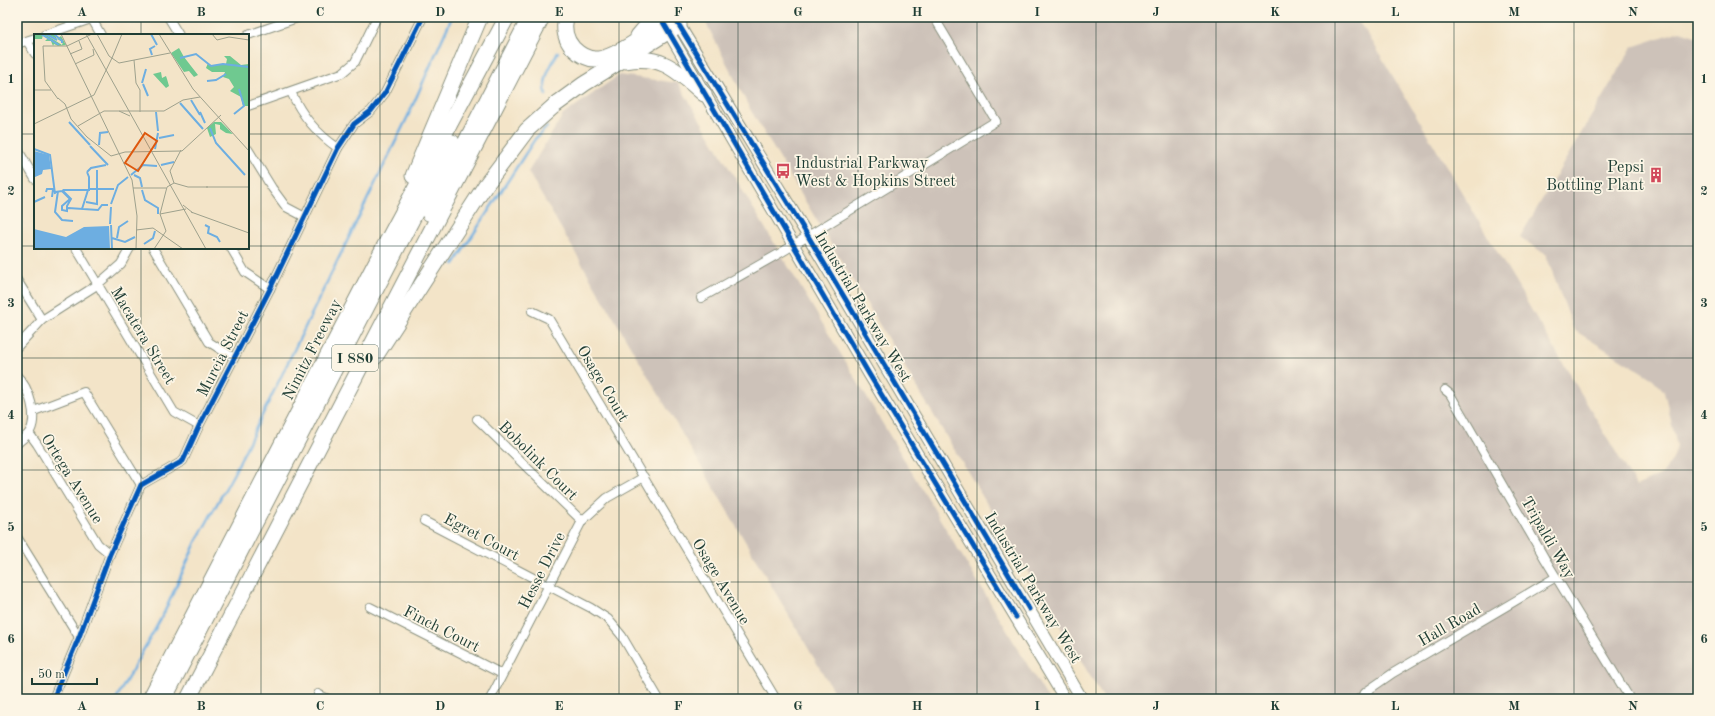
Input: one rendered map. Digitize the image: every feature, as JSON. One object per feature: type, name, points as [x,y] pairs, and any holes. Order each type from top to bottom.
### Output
[{"type":"highway","points":[[375,264],[480,17]]},
{"type":"highway","name":"Nimitz Freeway","points":[[150,699],[375,264],[507,17]]},
{"type":"highway","name":"I 880","points":[[164,699],[517,17]]},
{"type":"highway","name":"I 880","points":[[177,699],[530,17]]},
{"type":"highway","name":"I 880","points":[[188,699],[542,17]]},
{"type":"highway","points":[[566,17],[565,32],[567,40],[578,52],[585,57],[592,59],[606,57],[670,22]]},
{"type":"highway","points":[[634,42],[649,23],[649,17]]},
{"type":"highway","points":[[321,442],[448,243],[519,139],[555,105],[584,84],[620,63],[670,22]]},
{"type":"highway","points":[[620,63],[646,59],[666,64],[704,94]]},
{"type":"main road","name":"Industrial Parkway West","points":[[670,22],[704,94],[792,245],[1065,699]]},
{"type":"main road","name":"Industrial Parkway West","points":[[670,22],[808,236],[1082,699]]},
{"type":"main road","points":[[1016,617],[1028,609]]},
{"type":"street","points":[[168,17],[178,34]]},
{"type":"street","points":[[249,35],[300,17]]},
{"type":"street","points":[[249,106],[342,73],[355,62],[376,17]]},
{"type":"street","name":"Murcia Street","points":[[141,485],[183,461],[199,426],[270,289],[338,148],[354,124],[370,111],[385,92],[423,17]]},
{"type":"street","points":[[701,298],[808,236],[996,121],[934,17]]},
{"type":"street","points":[[47,34],[94,18],[102,34]]},
{"type":"street","points":[[17,44],[31,39],[34,50]]},
{"type":"street","points":[[291,92],[297,105],[309,123],[323,138],[338,148]]},
{"type":"street","points":[[17,148],[34,177]]},
{"type":"street","points":[[249,151],[272,188],[286,207],[305,217]]},
{"type":"street","name":"Macatera Street","points":[[77,249],[174,412],[199,426]]},
{"type":"street","points":[[17,347],[42,320],[97,285],[121,264],[129,249]]},
{"type":"street","points":[[154,249],[209,342],[234,358]]},
{"type":"street","points":[[232,249],[245,272],[270,289]]},
{"type":"street","points":[[17,280],[42,320]]},
{"type":"street","name":"Osage Court","points":[[532,311],[549,319],[644,477]]},
{"type":"street","points":[[17,376],[24,382],[34,411],[29,433],[17,444]]},
{"type":"street","name":"Tripaldi Way","points":[[1445,390],[1454,400],[1556,577],[1630,699]]},
{"type":"street","points":[[34,411],[84,392],[141,485],[110,554],[79,637],[53,699]]},
{"type":"street","name":"Bobolink Court","points":[[477,419],[582,521]]},
{"type":"street","name":"Ortega Avenue","points":[[29,433],[98,544],[110,554]]},
{"type":"street","name":"Hesse Drive","points":[[490,699],[582,521],[607,498],[644,477]]},
{"type":"street","name":"Osage Avenue","points":[[644,477],[776,699]]},
{"type":"street","name":"Egret Court","points":[[424,521],[591,608],[608,620],[622,636],[659,699]]},
{"type":"street","points":[[17,536],[79,637]]},
{"type":"street","name":"Hall Road","points":[[1359,699],[1367,691],[1393,673],[1556,577]]},
{"type":"street","name":"Finch Court","points":[[370,607],[502,674]]},
{"type":"street","points":[[318,694],[328,699]]},
{"type":"shaded area","points":[[703,17],[1355,17],[1369,36],[1636,486],[1662,474],[1673,459],[1677,446],[1664,391],[1653,379],[1574,330],[1546,255],[1520,237],[1632,47],[1680,31],[1698,37],[1698,699],[1104,699],[750,109]]},
{"type":"shaded area","points":[[619,75],[678,83],[1048,699],[838,699],[528,172],[563,115]]},
{"type":"waterway","points":[[116,699],[164,613],[196,542],[234,473],[408,116],[452,17]]},
{"type":"waterway","points":[[546,95],[546,78],[558,52]]},
{"type":"waterway","points":[[454,264],[535,139],[547,127]]},
{"type":"cycle path","points":[[53,699],[79,637],[110,554],[141,485],[183,461],[199,426],[270,289],[338,148],[354,124],[371,111],[385,93],[423,17]]},
{"type":"cycle path","points":[[660,17],[869,374],[1016,617]]},
{"type":"cycle path","points":[[674,17],[808,236],[1029,609]]},
{"type":"place","name":"Industrial Parkway West & Hopkins Street","points":[[783,171]]},
{"type":"place","name":"Pepsi Bottling Plant","points":[[1656,175]]}]
